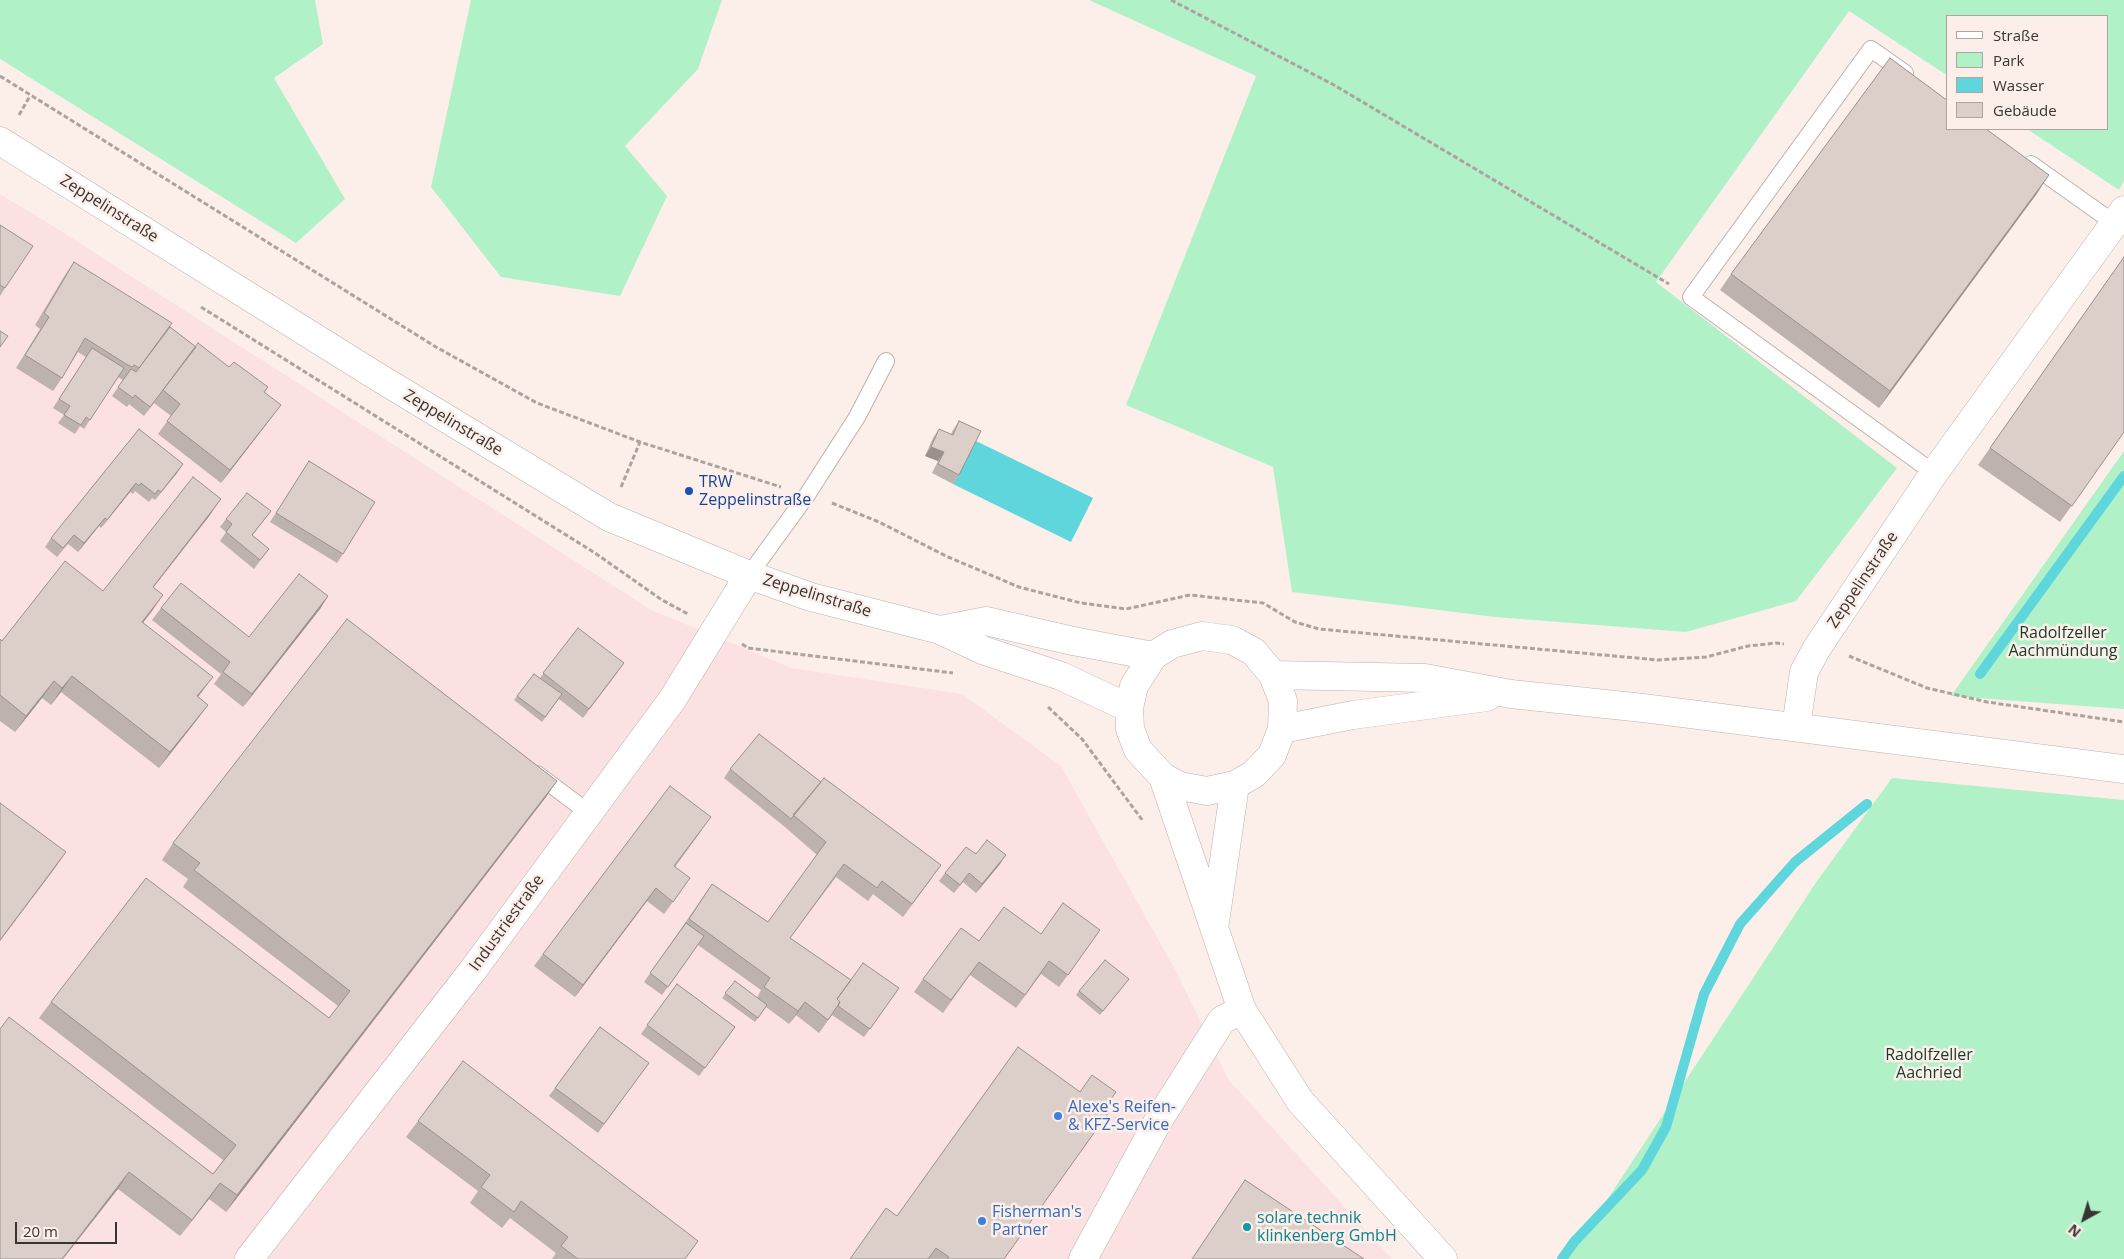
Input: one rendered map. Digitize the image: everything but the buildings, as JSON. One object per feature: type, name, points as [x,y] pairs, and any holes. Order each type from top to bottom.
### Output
[{"type":"main road","name":"Zeppelinstraße","points":[[1,144],[373,374],[609,517],[749,575],[811,597],[940,630],[985,652],[1060,676],[1129,708]]},
{"type":"main road","name":"Zeppelinstraße","points":[[1796,727],[1804,672],[1817,648],[1934,473],[2119,217]]},
{"type":"main road","name":"Industriestraße","points":[[249,1259],[473,970],[672,700],[749,575]]},
{"type":"main road","name":"Zeppelinstraße","points":[[940,630],[986,620],[1073,641],[1153,656]]},
{"type":"main road","points":[[1202,636],[1232,640],[1254,652],[1273,675],[1283,701],[1282,729],[1272,754],[1254,774],[1235,785],[1207,790],[1180,786],[1163,777],[1138,750],[1130,729],[1129,708],[1134,686],[1153,656],[1172,644],[1202,636]]},
{"type":"main road","points":[[1273,675],[1425,678],[1511,694],[1643,708],[2124,769]]},
{"type":"main road","points":[[1282,729],[1353,715],[1511,694]]},
{"type":"main road","points":[[1163,777],[1242,1010],[1300,1101],[1443,1259]]},
{"type":"main road","points":[[1214,929],[1235,785]]},
{"type":"main road","points":[[1083,1259],[1158,1121],[1222,1020],[1242,1010]]},
{"type":"lane","points":[[1917,82],[1871,49],[1691,297],[1934,473]]},
{"type":"lane","points":[[2021,156],[2119,217]]},
{"type":"lane","points":[[749,575],[807,495],[857,417],[886,361]]},
{"type":"lane","points":[[526,766],[589,813]]},
{"type":"path","points":[[1171,0],[1334,85],[1691,297]]},
{"type":"path","points":[[0,76],[436,346],[537,403],[640,442],[836,504],[880,522],[948,557],[1019,587],[1081,603],[1126,609],[1190,595],[1263,603],[1294,622],[1319,629],[1658,660],[1706,657],[1748,646],[1776,643],[1817,648],[1842,653],[1927,688],[1986,702],[2124,722]]},
{"type":"path","points":[[193,302],[595,553],[662,600],[748,648],[963,674]]},
{"type":"path","points":[[1040,703],[1048,707],[1082,739],[1145,824]]},
{"type":"shaded area","points":[[0,194],[50,224],[651,610],[792,668],[962,694],[1061,766],[1177,973],[1228,1079],[1392,1259],[0,1259]]},
{"type":"green space","points":[[0,0],[315,0],[323,44],[274,78],[345,199],[296,243],[0,59]]},
{"type":"green space","points":[[471,0],[722,0],[698,69],[625,146],[667,196],[620,296],[501,277],[431,187]]},
{"type":"green space","points":[[1089,0],[2124,0],[2124,181],[2119,190],[2029,130],[2109,130],[2109,15],[1946,15],[1946,75],[1849,11],[1656,282],[1897,468],[1796,601],[1686,632],[1495,617],[1292,592],[1273,467],[1126,405],[1256,76]]},
{"type":"green space","name":"Radolfzeller Aachmündung","points":[[2124,451],[2124,709],[1951,696]]},
{"type":"green space","name":"Radolfzeller Aachried","points":[[1892,778],[2124,800],[2124,1259],[1568,1259],[1817,881]]},
{"type":"water","points":[[974,440],[1093,498],[1071,542],[953,484]]},
{"type":"waterway","points":[[1980,674],[2124,476]]},
{"type":"waterway","points":[[1562,1259],[1574,1242],[1642,1170],[1666,1127],[1704,994],[1740,924],[1795,862],[1867,804]]},
{"type":"place","name":"TRW Zeppelinstraße","points":[[689,491]]},
{"type":"place","name":"Alexe's Reifen- & KFZ-Service","points":[[1058,1116]]},
{"type":"place","name":"Fisherman's Partner","points":[[982,1221]]},
{"type":"place","name":"solare technik klinkenberg GmbH","points":[[1247,1227]]}]
